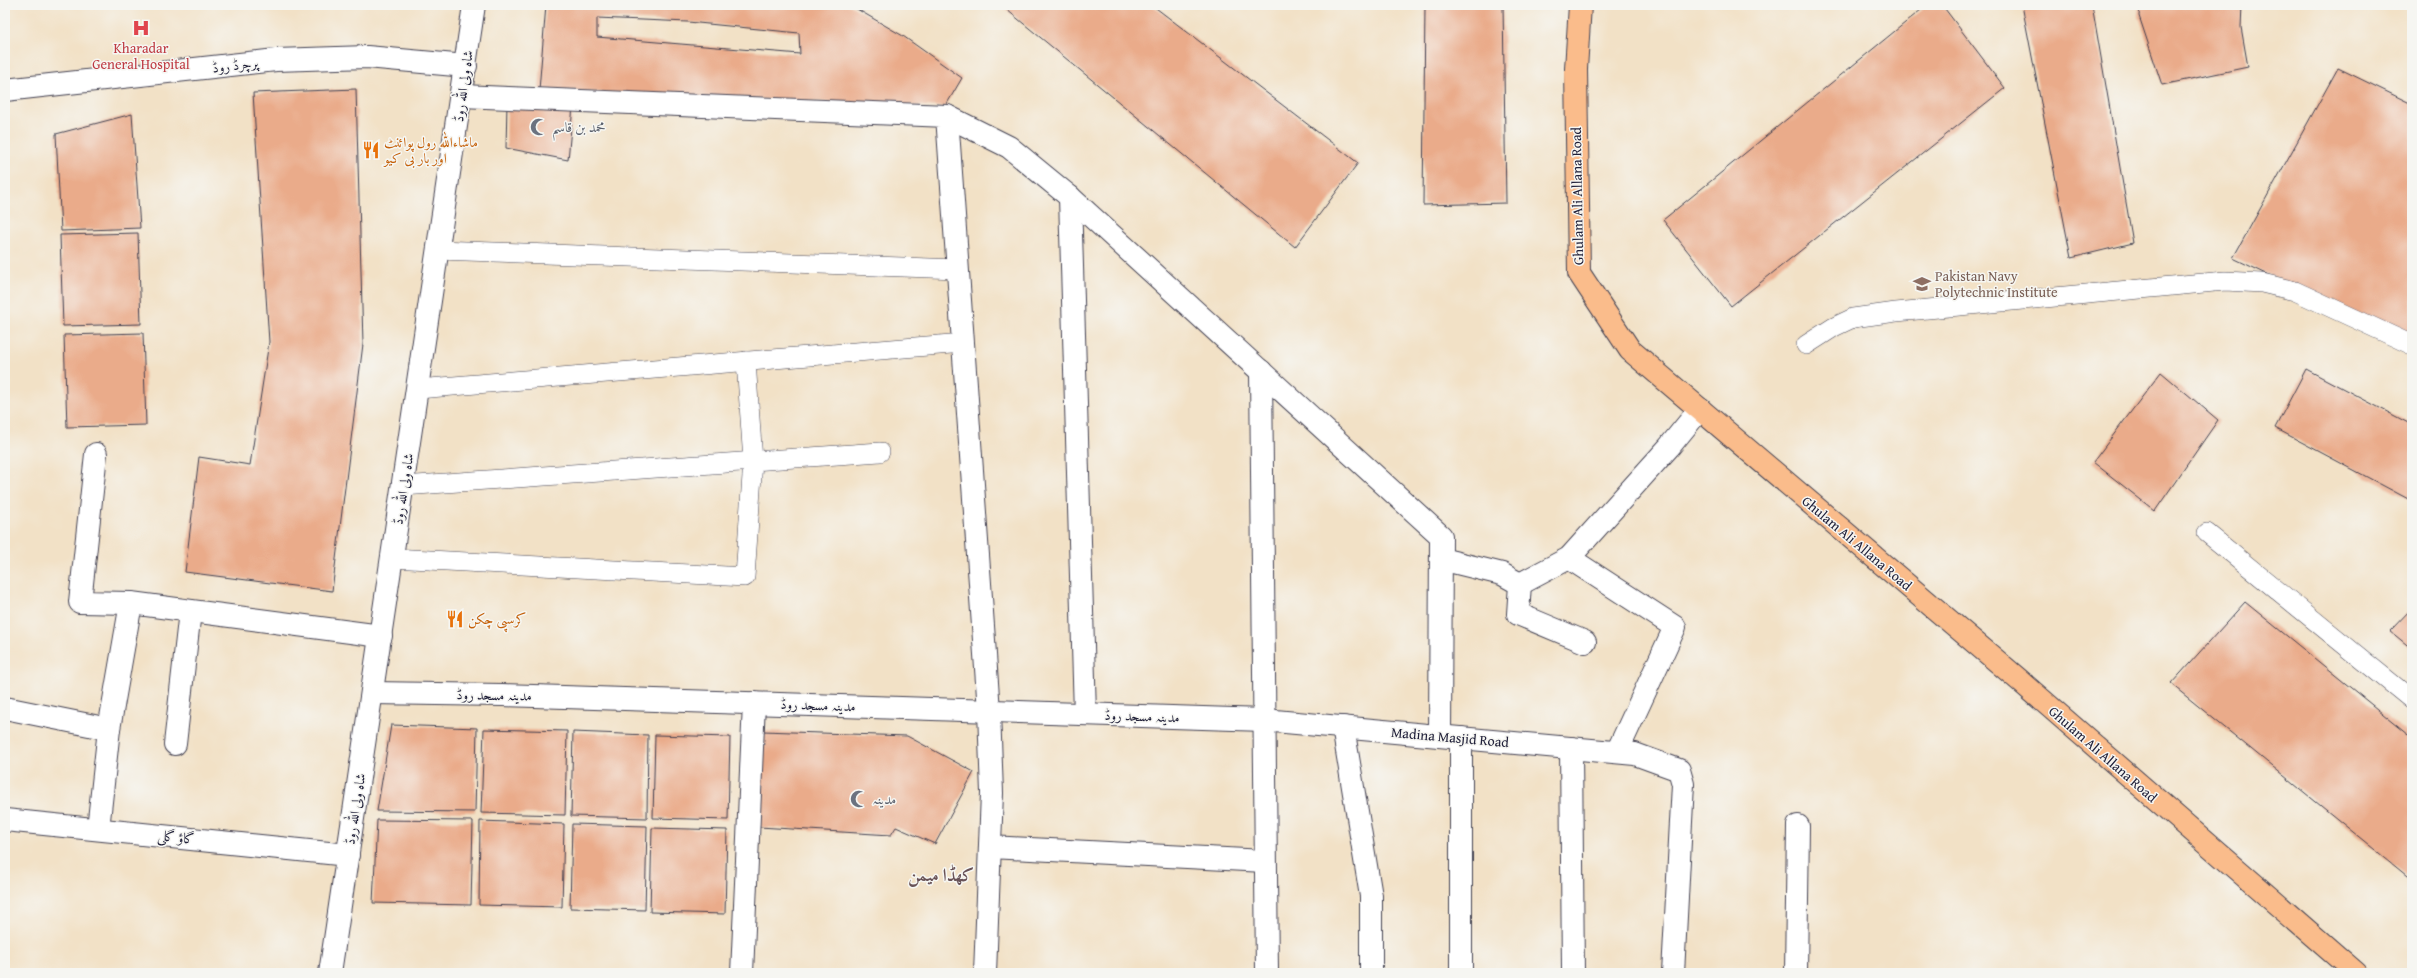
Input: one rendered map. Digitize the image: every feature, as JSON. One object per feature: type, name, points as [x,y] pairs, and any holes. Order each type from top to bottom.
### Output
[{"type":"main road","name":"Ghulam Ali Allana Road","points":[[1580,5],[1576,69],[1578,273],[1630,350],[2018,679],[2356,973]]},
{"type":"street","name":"شاہ ولی اللہ روڈ","points":[[330,973],[474,5]]},
{"type":"street","name":"پرچرڈ روڈ","points":[[5,90],[276,60],[367,57],[466,66]]},
{"type":"street","points":[[461,96],[947,116],[1009,147],[1070,197],[1441,536],[1440,736]]},
{"type":"street","points":[[947,116],[989,711],[992,793],[985,973]]},
{"type":"street","points":[[1070,197],[1085,714]]},
{"type":"street","points":[[1261,371],[1267,973]]},
{"type":"street","points":[[1520,584],[1574,553],[1669,447],[1700,409]]},
{"type":"street","points":[[96,454],[80,602],[131,603],[381,636]]},
{"type":"street","points":[[1574,553],[1675,627],[1626,753]]},
{"type":"street","points":[[1441,559],[1502,574],[1520,584]]},
{"type":"street","points":[[1520,584],[1518,614],[1585,642]]},
{"type":"street","points":[[98,829],[110,729],[131,603]]},
{"type":"street","points":[[175,744],[190,611]]},
{"type":"street","name":"مدینہ مسجد روڈ","points":[[372,693],[754,703],[1264,720]]},
{"type":"street","points":[[742,973],[754,703]]},
{"type":"street","points":[[5,708],[110,729]]},
{"type":"street","name":"Madina Masjid Road","points":[[1264,720],[1626,753],[1679,770],[1683,784],[1673,973]]},
{"type":"street","points":[[1343,727],[1371,896],[1371,973]]},
{"type":"street","points":[[1461,738],[1461,973]]},
{"type":"street","points":[[1572,748],[1574,973]]},
{"type":"street","name":"گاؤ گلی","points":[[5,820],[348,855]]},
{"type":"street","points":[[1796,973],[1798,826]]},
{"type":"street","points":[[990,847],[1266,861]]},
{"type":"lane","points":[[438,250],[958,269]]},
{"type":"lane","points":[[1806,344],[1834,327],[1853,318],[1896,312],[2225,281],[2262,283],[2295,291],[2412,345]]},
{"type":"lane","points":[[418,389],[963,342]]},
{"type":"lane","points":[[392,558],[745,577],[753,461],[746,361]]},
{"type":"lane","points":[[403,486],[880,452]]},
{"type":"lane","points":[[2207,533],[2412,700]]},
{"type":"building","points":[[546,5],[850,5],[903,36],[962,78],[945,107],[539,90]],"holes":[[[597,18],[688,22],[799,33],[800,54],[597,37]]]},
{"type":"building","points":[[1001,5],[1152,5],[1358,163],[1295,247]]},
{"type":"building","points":[[1425,5],[1503,5],[1506,203],[1423,205]]},
{"type":"building","points":[[1927,5],[1942,5],[2005,88],[1731,306],[1663,220]]},
{"type":"building","points":[[2022,5],[2092,5],[2133,243],[2071,258]]},
{"type":"building","points":[[2140,5],[2242,5],[2241,27],[2248,67],[2162,85],[2139,16]]},
{"type":"building","points":[[2338,68],[2412,104],[2412,343],[2233,258]]},
{"type":"building","points":[[356,89],[363,344],[332,591],[185,572],[199,457],[250,465],[269,342],[253,93]]},
{"type":"building","name":"محمد بن قاسم","points":[[507,103],[573,106],[568,160],[506,148]]},
{"type":"building","points":[[132,114],[140,228],[61,231],[56,134]]},
{"type":"building","points":[[138,233],[141,324],[63,326],[60,235]]},
{"type":"building","points":[[143,333],[146,425],[67,427],[64,335]]},
{"type":"building","points":[[2306,369],[2412,425],[2412,501],[2275,428]]},
{"type":"building","points":[[2161,372],[2218,420],[2155,511],[2093,462]]},
{"type":"building","points":[[2245,602],[2409,735],[2412,731],[2412,880],[2171,684]]},
{"type":"building","points":[[2412,608],[2412,649],[2390,631]]},
{"type":"building","points":[[391,725],[477,728],[475,812],[377,811]]},
{"type":"building","points":[[484,729],[567,731],[565,815],[481,813]]},
{"type":"building","name":"مدینہ","points":[[763,731],[907,736],[974,772],[935,844],[896,827],[891,835],[759,827]]},
{"type":"building","points":[[573,732],[648,735],[647,818],[571,816]]},
{"type":"building","points":[[655,735],[730,737],[728,820],[653,818]]},
{"type":"building","points":[[377,820],[473,821],[471,905],[373,903]]},
{"type":"building","points":[[480,821],[564,824],[562,907],[479,905]]},
{"type":"building","points":[[572,824],[647,826],[645,910],[570,908]]},
{"type":"building","points":[[652,828],[727,830],[725,914],[650,912]]},
{"type":"place","name":"Kharadar General Hospital","points":[[141,28]]},
{"type":"place","name":"محمد بن قاسم","points":[[539,127]]},
{"type":"place","name":"ماشاءاللہ رول پوائنٹ اور بار بی کیو","points":[[371,150]]},
{"type":"place","name":"Pakistan Navy Polytechnic Institute","points":[[1922,284]]},
{"type":"place","name":"کرسپی چکن","points":[[455,619]]},
{"type":"place","name":"مدینہ","points":[[859,799]]},
{"type":"district","name":"کھڈا میمن","points":[[941,874]]}]
